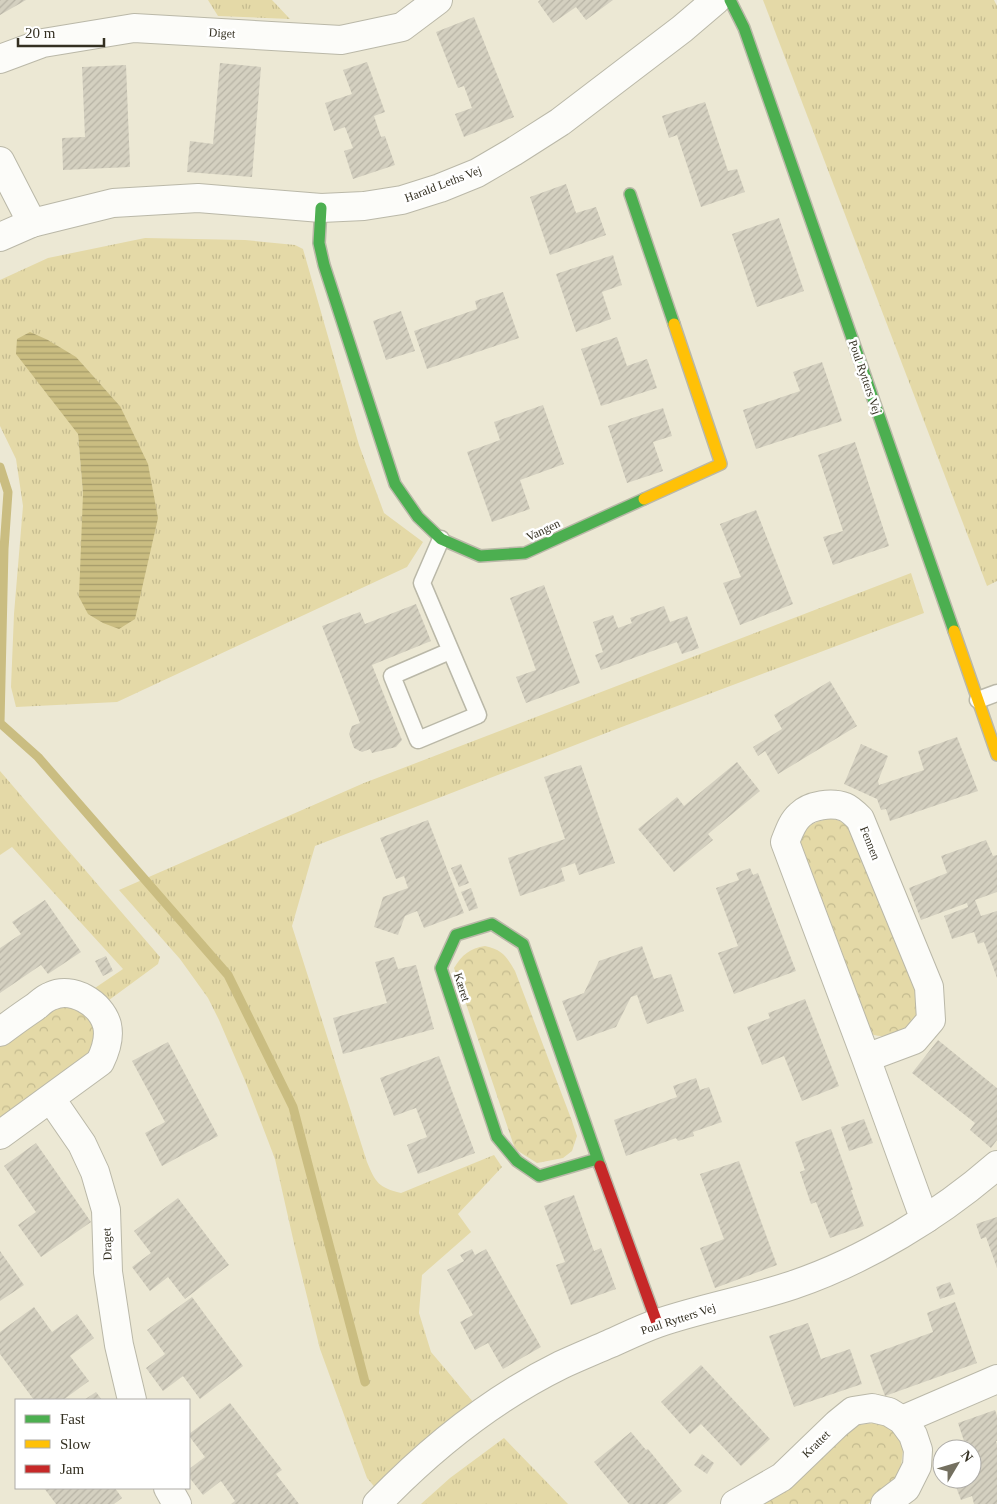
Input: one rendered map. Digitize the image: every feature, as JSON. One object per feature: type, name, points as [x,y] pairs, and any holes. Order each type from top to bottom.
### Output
[{"type":"street","name":"Diget","points":[[0,59],[43,43],[134,28],[340,40],[402,27],[438,0]]},
{"type":"street","name":"Harald Leths Vej","points":[[0,237],[32,223],[113,203],[198,198],[321,208],[364,206],[402,200],[440,188],[477,173],[560,122],[682,29],[716,0]]},
{"type":"street","name":"Poul Rytters Vej","points":[[730,0],[744,28],[997,755]]},
{"type":"street","points":[[0,161],[32,223]]},
{"type":"street","name":"Vangen","points":[[321,208],[319,243],[324,265],[394,484],[418,517],[441,539],[480,556],[525,553],[721,464],[630,194]]},
{"type":"street","name":"Fennen","points":[[866,1058],[914,1040],[931,1020],[929,986],[860,819],[847,807],[833,804],[816,806],[801,814],[791,826],[785,842],[920,1207],[927,1218]]},
{"type":"street","name":"Kæret","points":[[597,1159],[539,1176],[516,1161],[497,1137],[441,968],[456,935],[492,924],[523,944],[597,1159],[657,1323]]},
{"type":"street","points":[[0,1032],[51,996],[74,994],[90,1001],[100,1012],[107,1024],[108,1038],[106,1051],[100,1062],[0,1135]]},
{"type":"street","name":"Draget","points":[[51,1099],[82,1144],[95,1172],[106,1210],[108,1272],[118,1345],[132,1399]]},
{"type":"street","name":"Poul Rytters Vej","points":[[377,1504],[438,1446],[500,1401],[560,1366],[657,1323],[791,1286],[864,1256],[927,1218],[979,1181],[997,1165]]},
{"type":"street","points":[[885,1504],[906,1488],[917,1466],[918,1450],[916,1442],[902,1420],[997,1380]]},
{"type":"street","name":"Krattet","points":[[735,1504],[782,1477],[853,1411],[872,1408],[889,1412],[902,1420]]},
{"type":"street","points":[[169,1489],[177,1504]]},
{"type":"lane","points":[[441,539],[422,583],[478,715],[418,740],[392,676],[450,651]]},
{"type":"lane","points":[[978,700],[997,693]]},
{"type":"green space","points":[[208,0],[272,0],[290,19],[218,16]]},
{"type":"green space","points":[[763,0],[994,0],[997,6],[997,581],[987,586]]},
{"type":"green space","points":[[145,238],[245,240],[295,245],[303,249],[359,445],[384,513],[423,542],[407,567],[117,702],[16,707],[11,687],[14,614],[23,506],[16,459],[0,426],[0,280],[48,258]],"holes":[[[48,340],[76,358],[120,406],[83,494],[78,434]]]},
{"type":"green space","points":[[911,573],[924,613],[619,728],[315,846],[292,926],[367,1162],[375,1179],[388,1189],[401,1193],[494,1155],[502,1167],[458,1214],[471,1232],[422,1275],[419,1313],[431,1352],[474,1403],[378,1491],[367,1478],[320,1349],[275,1159],[246,1083],[219,1020],[208,998],[180,959],[119,890],[364,783]]},
{"type":"green space","points":[[0,771],[160,957],[158,964],[105,1003],[92,990],[123,969],[12,847],[0,855]]},
{"type":"green space","points":[[831,818],[850,827],[918,993],[919,1004],[914,1024],[885,1036],[873,1035],[867,1032],[801,861],[800,835],[816,823]]},
{"type":"green space","points":[[485,946],[496,949],[503,954],[515,971],[572,1121],[577,1136],[572,1151],[563,1158],[537,1163],[515,1149],[454,968],[467,953],[475,948]]},
{"type":"green space","points":[[64,1005],[78,1008],[96,1024],[98,1052],[0,1124],[0,1046],[49,1012]]},
{"type":"green space","points":[[880,1422],[893,1428],[900,1438],[903,1450],[901,1466],[891,1485],[868,1504],[753,1504],[859,1425]]},
{"type":"green space","points":[[504,1438],[568,1504],[421,1504],[450,1478]]},
{"type":"shaded area","points":[[30,332],[48,340],[76,357],[120,406],[148,464],[158,518],[135,619],[119,629],[103,623],[88,614],[79,597],[83,494],[78,434],[16,354],[17,339]]},
{"type":"building","points":[[0,0],[26,0],[0,15]]},
{"type":"building","points":[[540,0],[613,0],[586,20],[576,7],[553,23],[538,2]]},
{"type":"building","points":[[474,17],[514,117],[464,137],[455,114],[472,108],[464,86],[458,88],[436,32]]},
{"type":"building","points":[[367,62],[385,112],[374,116],[381,137],[385,136],[395,165],[353,179],[344,151],[353,148],[345,127],[334,131],[325,103],[352,94],[343,70]]},
{"type":"building","points":[[220,63],[261,67],[252,177],[187,172],[190,141],[213,144]]},
{"type":"building","points":[[126,65],[130,167],[63,170],[62,138],[85,137],[82,67]]},
{"type":"building","points":[[705,102],[728,171],[737,169],[745,192],[701,207],[677,135],[669,138],[662,116]]},
{"type":"building","points":[[566,184],[576,213],[596,207],[606,235],[550,255],[530,197]]},
{"type":"building","points":[[779,218],[804,291],[757,307],[732,234]]},
{"type":"building","points":[[613,255],[622,285],[602,292],[611,319],[576,332],[556,274]]},
{"type":"building","points":[[503,292],[519,338],[427,369],[414,331],[477,309],[475,301]]},
{"type":"building","points":[[401,311],[415,351],[386,360],[373,321]]},
{"type":"building","points":[[617,337],[627,366],[647,359],[657,388],[601,406],[581,349]]},
{"type":"building","points":[[822,362],[842,421],[756,449],[743,410],[800,391],[793,372]]},
{"type":"building","points":[[543,405],[564,464],[520,480],[530,509],[492,522],[467,452],[500,440],[494,422]]},
{"type":"building","points":[[663,408],[672,436],[653,442],[663,471],[627,483],[608,426]]},
{"type":"building","points":[[855,442],[889,546],[833,565],[823,537],[843,531],[818,455]]},
{"type":"building","points":[[756,510],[793,604],[740,625],[723,583],[741,577],[720,524]]},
{"type":"building","points":[[544,585],[580,683],[526,703],[516,677],[536,670],[510,598]]},
{"type":"building","points":[[416,604],[431,641],[372,665],[402,740],[396,747],[372,753],[370,749],[362,752],[354,748],[349,734],[352,726],[360,723],[322,626],[360,612],[365,624]]},
{"type":"building","points":[[664,606],[670,622],[687,616],[699,648],[682,654],[677,642],[601,670],[595,655],[603,652],[593,622],[613,615],[618,628],[632,623],[630,618]]},
{"type":"building","points":[[830,681],[857,726],[778,774],[765,751],[758,756],[753,747],[782,729],[774,715]]},
{"type":"building","points":[[957,737],[978,791],[890,821],[886,809],[881,810],[877,799],[844,784],[861,744],[888,756],[878,781],[879,785],[924,770],[918,751]]},
{"type":"building","points":[[737,762],[760,791],[708,834],[713,840],[674,872],[638,829],[677,797],[684,806]]},
{"type":"building","points":[[581,765],[615,863],[579,875],[575,863],[561,868],[565,881],[520,896],[508,858],[565,839],[544,777]]},
{"type":"building","points":[[428,820],[464,913],[424,928],[417,911],[405,916],[398,935],[374,927],[383,897],[408,888],[404,876],[396,879],[380,838]]},
{"type":"building","points":[[986,840],[993,856],[997,855],[997,892],[975,900],[981,916],[997,911],[997,978],[984,942],[978,944],[974,932],[952,939],[944,916],[968,907],[967,903],[921,920],[909,888],[947,873],[941,856]]},
{"type":"building","points":[[461,864],[469,883],[459,887],[451,868]]},
{"type":"building","points":[[750,868],[753,875],[758,873],[796,971],[734,994],[718,953],[738,946],[716,888],[739,880],[736,873]]},
{"type":"building","points":[[471,888],[478,908],[469,911],[461,892]]},
{"type":"building","points":[[45,900],[81,952],[48,974],[41,965],[0,993],[0,948],[21,934],[12,922]]},
{"type":"building","points":[[642,946],[654,979],[671,974],[684,1011],[647,1024],[637,995],[631,997],[616,1027],[577,1041],[562,1001],[584,993],[599,961]]},
{"type":"building","points":[[106,956],[113,971],[103,976],[95,961]]},
{"type":"building","points":[[394,957],[398,969],[416,965],[434,1029],[343,1054],[333,1018],[387,1003],[375,962]]},
{"type":"building","points":[[805,999],[839,1086],[802,1101],[784,1056],[762,1065],[747,1027],[770,1018],[768,1013]]},
{"type":"building","points":[[938,1040],[997,1088],[997,1140],[991,1148],[970,1130],[975,1123],[912,1073]]},
{"type":"building","points":[[168,1042],[218,1136],[162,1166],[145,1133],[165,1122],[132,1061]]},
{"type":"building","points":[[439,1056],[475,1153],[418,1174],[407,1145],[427,1137],[416,1108],[394,1116],[380,1078]]},
{"type":"building","points":[[696,1078],[700,1090],[709,1087],[722,1122],[693,1132],[694,1136],[678,1141],[676,1138],[626,1156],[614,1120],[677,1097],[673,1086]]},
{"type":"building","points":[[864,1119],[873,1143],[849,1151],[841,1127]]},
{"type":"building","points":[[831,1129],[864,1226],[830,1238],[816,1202],[811,1204],[800,1172],[805,1170],[795,1142]]},
{"type":"building","points":[[36,1143],[91,1222],[41,1257],[18,1225],[36,1212],[4,1166]]},
{"type":"building","points":[[739,1161],[777,1265],[715,1288],[700,1248],[724,1239],[700,1174]]},
{"type":"building","points":[[574,1195],[594,1251],[601,1248],[616,1289],[571,1305],[556,1265],[565,1262],[544,1206]]},
{"type":"building","points":[[178,1198],[229,1265],[185,1299],[168,1277],[150,1291],[132,1267],[151,1253],[134,1231]]},
{"type":"building","points":[[997,1217],[997,1268],[986,1237],[981,1239],[976,1224]]},
{"type":"building","points":[[472,1249],[475,1255],[486,1249],[541,1347],[503,1369],[488,1343],[475,1350],[460,1322],[473,1315],[447,1270],[464,1261],[460,1255]]},
{"type":"building","points":[[0,1251],[24,1285],[0,1301]]},
{"type":"building","points":[[950,1282],[955,1294],[940,1299],[936,1287]]},
{"type":"building","points":[[192,1297],[243,1366],[200,1399],[183,1376],[163,1391],[146,1368],[165,1354],[147,1330]]},
{"type":"building","points":[[955,1302],[977,1363],[885,1396],[870,1355],[933,1332],[927,1313]]},
{"type":"building","points":[[34,1307],[52,1332],[77,1314],[94,1338],[70,1356],[89,1381],[64,1399],[33,1399],[0,1354],[0,1332]]},
{"type":"building","points":[[808,1323],[821,1359],[850,1349],[862,1384],[794,1407],[769,1336]]},
{"type":"building","points":[[701,1365],[770,1439],[741,1466],[701,1424],[690,1434],[661,1402]]},
{"type":"building","points":[[96,1392],[101,1399],[86,1399]]},
{"type":"building","points":[[230,1403],[282,1470],[276,1474],[299,1504],[231,1504],[235,1501],[221,1481],[203,1495],[190,1478],[190,1468],[205,1457],[190,1437],[190,1433]]},
{"type":"building","points":[[995,1410],[997,1416],[997,1504],[974,1504],[972,1496],[961,1500],[957,1489],[982,1489],[982,1439],[963,1439],[958,1423]]},
{"type":"building","points":[[631,1432],[646,1450],[648,1449],[682,1491],[667,1504],[629,1504],[594,1462]]},
{"type":"building","points":[[702,1454],[714,1463],[707,1474],[694,1465]]},
{"type":"building","points":[[45,1489],[116,1489],[122,1498],[114,1504],[56,1504]]},
{"type":"waterway","points":[[0,467],[8,492],[4,549],[0,723],[38,757],[228,975],[293,1107],[365,1382]]},
{"type":"traffic: fast","points":[[730,0],[744,28],[954,631]]},
{"type":"traffic: fast","points":[[630,194],[674,324]]},
{"type":"traffic: fast","points":[[321,208],[319,243],[324,265],[395,484],[418,517],[441,539],[480,556],[525,553],[644,499]]},
{"type":"traffic: fast","points":[[597,1159],[539,1176],[517,1161],[497,1137],[441,968],[456,935],[492,924],[523,944],[600,1166]]},
{"type":"traffic: slow","points":[[644,499],[721,464],[674,324]]},
{"type":"traffic: slow","points":[[954,631],[997,755]]},
{"type":"traffic: jam","points":[[600,1166],[657,1323]]}]
